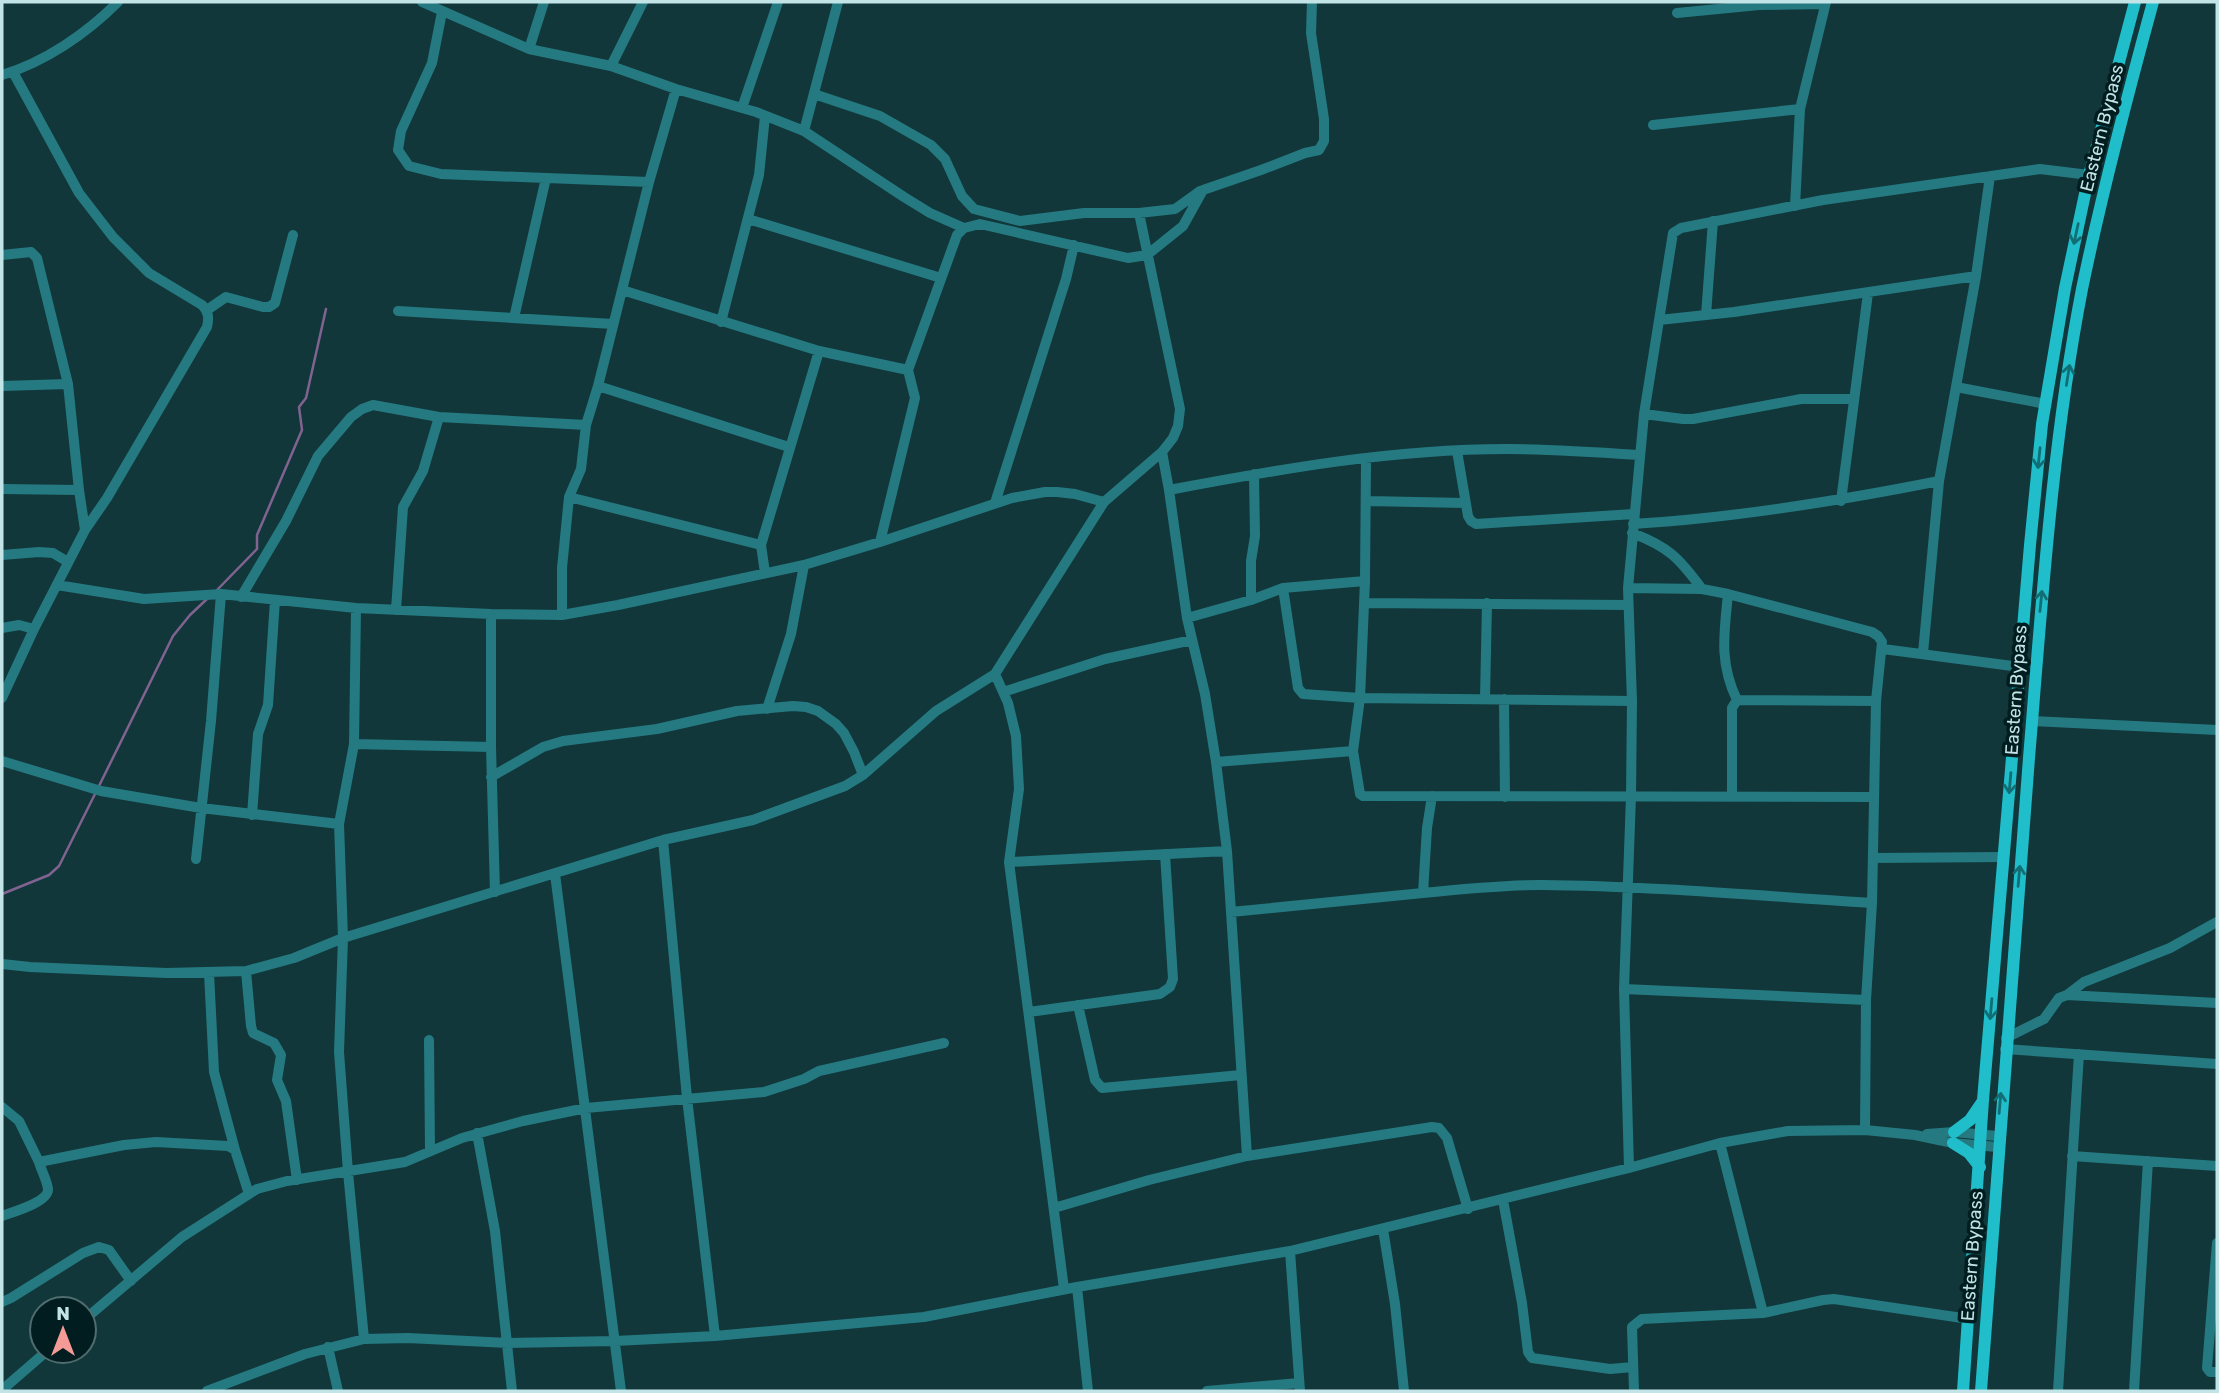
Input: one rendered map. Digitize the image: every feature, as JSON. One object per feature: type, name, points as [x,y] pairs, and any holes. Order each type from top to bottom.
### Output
[{"type":"main road","name":"Eastern Bypass","points":[[1963,1391],[1983,1100],[2030,545],[2046,404],[2065,288],[2089,175],[2135,2]]},
{"type":"main road","name":"Eastern Bypass","points":[[1980,1391],[1997,1142],[2040,611],[2060,425],[2082,291],[2126,99],[2153,2]]},
{"type":"main road","points":[[1980,1167],[1954,1138],[1983,1100]]},
{"type":"street","points":[[2,698],[85,530],[107,498],[207,327],[209,319],[207,310],[149,273],[113,237],[79,193],[7,74],[58,50],[118,2]]},
{"type":"street","points":[[422,2],[529,49],[611,66],[804,131],[930,213],[964,228]]},
{"type":"street","points":[[529,49],[544,2]]},
{"type":"street","points":[[611,66],[643,2]]},
{"type":"street","points":[[742,108],[778,2]]},
{"type":"street","points":[[804,131],[838,2]]},
{"type":"street","points":[[814,94],[880,116],[931,145],[945,159],[962,196],[974,209],[1020,221],[1084,213],[1139,213],[1175,209],[1203,190],[1319,150],[1325,141],[1311,33],[1312,2]]},
{"type":"street","points":[[1677,13],[1759,5],[1826,3],[1800,109],[1795,206]]},
{"type":"street","points":[[442,12],[432,62],[401,131],[398,150],[408,166],[441,174],[649,182]]},
{"type":"street","points":[[562,615],[562,568],[569,497],[581,468],[586,425],[676,89]]},
{"type":"street","points":[[1653,125],[1800,109]]},
{"type":"street","points":[[721,322],[760,175],[765,116]]},
{"type":"street","points":[[1629,1168],[1623,989],[1631,796],[1632,701],[1628,588],[1644,414],[1673,233],[1681,228],[1795,206],[2040,169],[2089,175]]},
{"type":"street","points":[[1923,653],[1940,481],[1976,276],[1990,176]]},
{"type":"street","points":[[513,318],[546,178]]},
{"type":"street","points":[[880,542],[915,398],[908,370],[957,235],[964,228],[979,224],[1128,258],[1147,256],[1183,226],[1203,190]]},
{"type":"street","points":[[2,964],[209,973],[246,971],[294,958],[343,938],[663,840],[753,820],[845,786],[863,775],[936,711],[995,674],[1104,502],[1162,452],[1173,438],[1180,409],[1139,213]]},
{"type":"street","points":[[748,219],[941,278]]},
{"type":"street","points":[[1706,315],[1713,221]]},
{"type":"street","points":[[207,310],[226,296],[263,307],[275,303],[293,235]]},
{"type":"street","points":[[995,503],[1074,245]]},
{"type":"street","points":[[2,255],[31,252],[37,258],[68,384],[85,530]]},
{"type":"street","points":[[1659,320],[1976,276]]},
{"type":"street","points":[[622,290],[819,351],[908,370]]},
{"type":"street","points":[[1841,501],[1868,293]]},
{"type":"street","points":[[398,311],[613,324]]},
{"type":"street","points":[[765,573],[761,545],[819,351]]},
{"type":"street","points":[[2,386],[68,384]]},
{"type":"street","points":[[598,386],[789,447]]},
{"type":"street","points":[[1956,387],[2046,404]]},
{"type":"street","points":[[1644,414],[1693,419],[1801,399],[1854,399]]},
{"type":"street","points":[[241,597],[286,520],[318,456],[351,417],[362,409],[373,405],[439,417],[586,425]]},
{"type":"street","points":[[396,610],[403,507],[427,461],[439,417]]},
{"type":"street","points":[[1169,490],[1254,474],[1366,459],[1457,451],[1507,449],[1639,455]]},
{"type":"street","points":[[1457,451],[1465,503],[1471,521],[1476,524],[1633,524],[1688,520],[1841,501],[1940,481]]},
{"type":"street","points":[[1162,452],[1187,618],[1205,694],[1227,850],[1247,1156]]},
{"type":"street","points":[[1366,459],[1360,698],[1353,751],[1360,794],[1363,796],[1874,797]]},
{"type":"street","points":[[1251,600],[1251,561],[1255,536],[1254,474]]},
{"type":"street","points":[[2,489],[79,490]]},
{"type":"street","points":[[57,585],[144,599],[215,594],[356,608],[562,615],[804,565],[995,503],[1045,492],[1075,494],[1104,502]]},
{"type":"street","points":[[569,497],[761,545]]},
{"type":"street","points":[[1367,501],[1465,503]]},
{"type":"street","points":[[1633,524],[1668,549],[1702,589]]},
{"type":"street","points":[[2,555],[53,553],[68,562]]},
{"type":"street","points":[[767,709],[790,634],[804,565]]},
{"type":"street","points":[[1187,618],[1283,588],[1365,581]]},
{"type":"street","points":[[1283,588],[1299,691],[1309,696],[1632,701]]},
{"type":"street","points":[[1628,588],[1702,589],[1728,594],[1872,632],[1882,642],[1876,701],[1872,903],[1866,1000],[1866,1130]]},
{"type":"street","points":[[196,859],[211,721],[215,594]]},
{"type":"street","points":[[1728,594],[1723,648],[1728,680],[1737,700]]},
{"type":"street","points":[[252,815],[258,734],[268,705],[275,600]]},
{"type":"street","points":[[1364,603],[1628,605]]},
{"type":"street","points":[[1485,698],[1487,603]]},
{"type":"street","points":[[356,608],[354,744],[340,824],[343,938],[339,1052],[364,1339]]},
{"type":"street","points":[[491,614],[491,777],[495,892]]},
{"type":"street","points":[[2,628],[19,625],[34,629]]},
{"type":"street","points":[[1003,692],[1089,663],[1192,640]]},
{"type":"street","points":[[1882,649],[2020,667]]},
{"type":"street","points":[[995,674],[1017,736],[1019,789],[1009,862],[1064,1289]]},
{"type":"street","points":[[1504,699],[1505,797]]},
{"type":"street","points":[[1737,700],[1876,701]]},
{"type":"street","points":[[1732,796],[1732,708],[1737,700]]},
{"type":"street","points":[[491,777],[543,747],[563,741],[657,729],[737,711],[806,706],[818,711],[844,733],[863,775]]},
{"type":"street","points":[[2032,721],[2217,730]]},
{"type":"street","points":[[354,744],[491,747]]},
{"type":"street","points":[[1216,762],[1353,751]]},
{"type":"street","points":[[2,761],[101,791],[201,808],[340,824]]},
{"type":"street","points":[[1423,893],[1432,796]]},
{"type":"street","points":[[663,840],[687,1098],[715,1336]]},
{"type":"street","points":[[1009,862],[1227,850]]},
{"type":"street","points":[[1029,1012],[1160,994],[1170,987],[1173,979],[1165,854]]},
{"type":"street","points":[[1873,858],[2004,857]]},
{"type":"street","points":[[555,874],[621,1391]]},
{"type":"street","points":[[1231,912],[1516,886],[1627,888],[1872,903]]},
{"type":"street","points":[[2006,1043],[2044,1018],[2059,998],[2084,982],[2170,948],[2217,922]]},
{"type":"street","points":[[246,971],[253,1033],[274,1043],[281,1055],[277,1080],[286,1101],[297,1180]]},
{"type":"street","points":[[209,973],[214,1072],[249,1194]]},
{"type":"street","points":[[1623,989],[1866,1000]]},
{"type":"street","points":[[2067,995],[2217,1003]]},
{"type":"street","points":[[1077,1005],[1095,1080],[1102,1088],[1241,1075]]},
{"type":"street","points":[[429,1040],[430,1151]]},
{"type":"street","points":[[98,1308],[182,1237],[257,1189],[405,1162],[462,1138],[523,1121],[586,1108],[764,1092],[819,1072],[944,1043]]},
{"type":"street","points":[[2006,1043],[2078,1054],[2217,1064]]},
{"type":"street","points":[[2058,1391],[2078,1054]]},
{"type":"street","points":[[2,1107],[19,1121],[48,1189],[43,1199],[2,1216]]},
{"type":"street","points":[[1054,1208],[1149,1180],[1247,1156],[1432,1127],[1439,1128],[1447,1138],[1468,1209]]},
{"type":"street","points":[[207,1391],[328,1347],[364,1339],[408,1338],[508,1343],[615,1341],[715,1336],[923,1317],[1064,1289],[1290,1251],[1468,1209],[1720,1143],[1788,1131],[1866,1130],[1997,1142]]},
{"type":"street","points":[[477,1133],[495,1231],[512,1391]]},
{"type":"street","points":[[38,1162],[124,1145],[156,1142],[228,1146],[235,1150]]},
{"type":"street","points":[[1720,1143],[1763,1313]]},
{"type":"street","points":[[2072,1156],[2217,1166]]},
{"type":"street","points":[[2134,1391],[2148,1161]]},
{"type":"street","points":[[1503,1200],[1528,1352],[1532,1358],[1609,1369],[1633,1367]]},
{"type":"street","points":[[1383,1229],[1395,1304],[1404,1391]]},
{"type":"street","points":[[2217,1243],[2207,1368],[2210,1372],[2217,1372]]},
{"type":"street","points":[[2,1302],[67,1262],[99,1247],[109,1250],[131,1281]]},
{"type":"street","points":[[1208,1391],[1300,1387],[1290,1251]]},
{"type":"street","points":[[1077,1287],[1087,1391]]},
{"type":"street","points":[[1634,1391],[1632,1327],[1642,1319],[1763,1313],[1823,1300],[1835,1300],[1969,1319]]},
{"type":"street","points":[[328,1347],[338,1391]]},
{"type":"street","points":[[2,1390],[31,1365]]},
{"type":"waterway","points":[[217,590],[257,549],[257,535],[302,430],[299,407],[306,398],[326,309]]},
{"type":"waterway","points":[[99,786],[173,636],[207,599]]},
{"type":"waterway","points":[[2,894],[49,875],[59,866],[96,792]]}]
